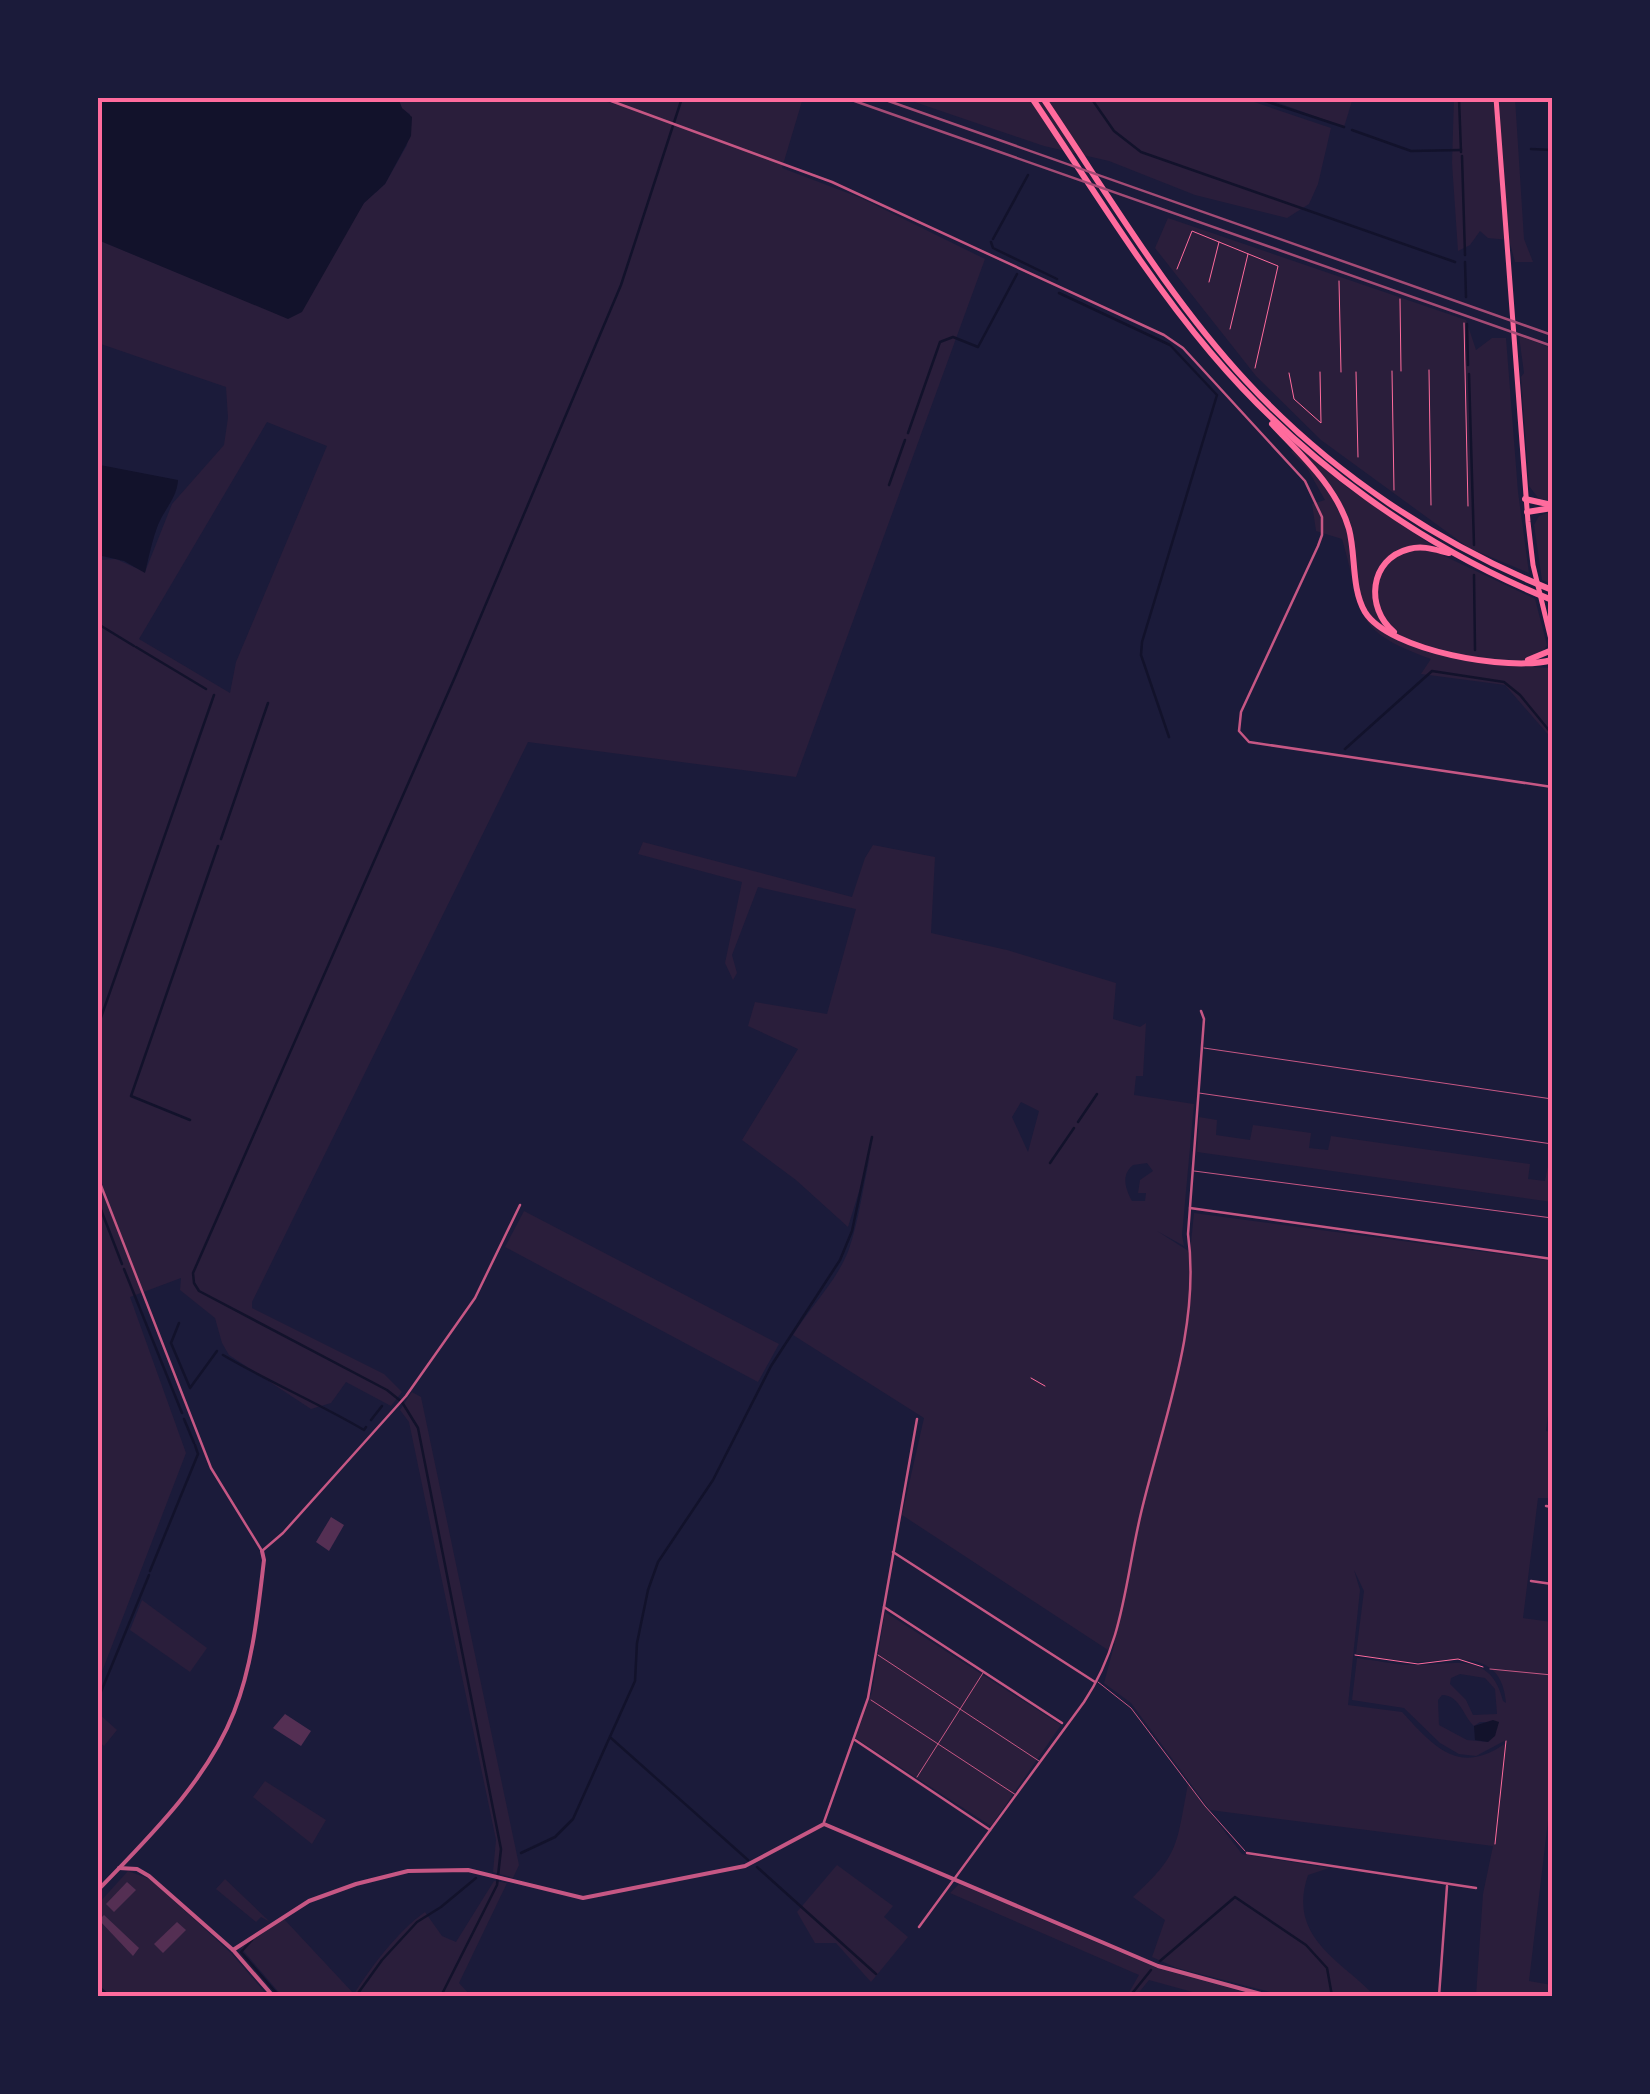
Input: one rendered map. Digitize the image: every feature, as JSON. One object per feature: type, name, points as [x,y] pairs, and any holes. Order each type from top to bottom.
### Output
[{"type":"highway","points":[[1032,98],[1175,308],[1336,500],[1348,527],[1357,584],[1368,615],[1390,634],[1473,660],[1552,660]]},
{"type":"highway","points":[[1043,98],[1107,196],[1214,345],[1247,382],[1350,475],[1425,527],[1552,590]]},
{"type":"highway","points":[[1246,392],[1329,469],[1395,518],[1456,554],[1552,600]]},
{"type":"highway","points":[[1525,499],[1552,507]]},
{"type":"highway","points":[[1526,512],[1552,507]]},
{"type":"highway","points":[[1406,640],[1386,625],[1375,607],[1378,574],[1395,555],[1412,548],[1456,554]]},
{"type":"highway","points":[[1507,663],[1530,660],[1552,647]]},
{"type":"main road","points":[[1494,99],[1526,512],[1552,647]]},
{"type":"street","points":[[603,98],[857,192],[1164,335],[1188,353],[1306,482],[1324,524],[1318,546],[1241,712],[1238,724],[1242,738],[1257,746],[1552,788]]},
{"type":"street","points":[[919,1926],[1097,1682],[1116,1640],[1185,1327],[1192,1263],[1190,1208],[1204,1019],[1201,1011]]},
{"type":"street","points":[[98,1178],[211,1468],[264,1560],[253,1638],[233,1716],[196,1777],[134,1854],[98,1890]]},
{"type":"street","points":[[262,1551],[398,1407],[475,1298],[520,1205]]},
{"type":"street","points":[[1190,1208],[1552,1259]]},
{"type":"street","points":[[233,1950],[293,1910],[356,1884],[408,1871],[468,1870],[583,1898],[744,1866],[824,1824],[868,1698],[917,1419]]},
{"type":"street","points":[[1546,1506],[1552,1506]]},
{"type":"street","points":[[893,1552],[1097,1682]]},
{"type":"street","points":[[1531,1581],[1552,1584]]},
{"type":"street","points":[[883,1606],[1064,1725]]},
{"type":"street","points":[[854,1740],[991,1830]]},
{"type":"street","points":[[824,1824],[1158,1966],[1268,1996]]},
{"type":"street","points":[[1248,1853],[1476,1888]]},
{"type":"street","points":[[134,1854],[137,1869]]},
{"type":"street","points":[[119,1868],[137,1869],[233,1950],[273,1996]]},
{"type":"street","points":[[1440,1996],[1447,1885]]},
{"type":"lane","points":[[1201,1048],[1552,1098]]},
{"type":"lane","points":[[1198,1093],[1552,1144]]},
{"type":"lane","points":[[1192,1171],[1552,1218]]},
{"type":"lane","points":[[875,1654],[1039,1761]]},
{"type":"lane","points":[[1490,1669],[1552,1675]]},
{"type":"lane","points":[[915,1780],[984,1672]]},
{"type":"lane","points":[[1097,1682],[1131,1708],[1204,1806],[1248,1853]]},
{"type":"lane","points":[[868,1698],[1016,1795]]},
{"type":"path","points":[[1177,270],[1190,232],[1278,266],[1255,368]]},
{"type":"path","points":[[1209,282],[1219,240]]},
{"type":"path","points":[[1230,329],[1248,252]]},
{"type":"path","points":[[1339,281],[1341,372]]},
{"type":"path","points":[[1400,299],[1401,371]]},
{"type":"path","points":[[1464,322],[1468,506]]},
{"type":"path","points":[[1429,370],[1431,505]]},
{"type":"path","points":[[1392,371],[1394,490]]},
{"type":"path","points":[[1289,373],[1294,399],[1321,424],[1320,372]]},
{"type":"path","points":[[1356,372],[1358,457]]},
{"type":"path","points":[[1031,1378],[1045,1386]]},
{"type":"path","points":[[1355,1655],[1418,1664],[1458,1659],[1490,1669]]},
{"type":"path","points":[[1496,1844],[1506,1741]]},
{"type":"shaded area","points":[[98,98],[398,98],[412,117],[411,136],[385,184],[364,203],[302,312],[288,319],[98,240]]},
{"type":"shaded area","points":[[398,98],[595,98],[617,105],[618,101],[610,98],[803,98],[782,168],[861,198],[985,259],[796,777],[528,742],[252,1302],[252,1308],[384,1374],[402,1392],[391,1406],[346,1382],[331,1403],[311,1409],[229,1355],[215,1318],[180,1290],[181,1278],[130,1297],[186,1453],[98,1682],[98,555],[101,560],[116,559],[145,572],[172,504],[224,445],[228,418],[226,387],[98,343],[98,240],[288,318],[364,203],[385,184],[407,145],[410,114],[402,109]],"holes":[[[267,422],[327,446],[236,662],[230,693],[139,639]]]},
{"type":"shaded area","points":[[903,98],[1242,98],[1331,128],[1318,184],[1309,204],[1287,218],[1195,195],[1109,161],[1044,146]]},
{"type":"shaded area","points":[[1265,98],[1353,98],[1344,127]]},
{"type":"shaded area","points":[[1454,98],[1515,98],[1524,239],[1533,262],[1515,262],[1509,240],[1488,238],[1480,231],[1470,245],[1458,251],[1452,163]]},
{"type":"shaded area","points":[[1168,218],[1466,320],[1476,350],[1492,338],[1506,338],[1518,492],[1529,573],[1469,548],[1321,440],[1256,376],[1155,248]]},
{"type":"shaded area","points":[[1519,336],[1552,348],[1552,501],[1539,499],[1529,486]]},
{"type":"shaded area","points":[[1297,445],[1348,488],[1438,553],[1535,599],[1547,645],[1528,659],[1532,667],[1552,668],[1552,739],[1505,685],[1421,674],[1431,659],[1385,638],[1372,627],[1358,602],[1342,539],[1316,531],[1312,504],[1325,500],[1307,468],[1291,452]]},
{"type":"shaded area","points":[[100,465],[178,480],[156,531],[145,573],[124,561],[98,555]]},
{"type":"shaded area","points":[[1552,511],[1552,584],[1542,580],[1534,525],[1539,516]]},
{"type":"shaded area","points":[[643,842],[852,897],[873,845],[935,857],[931,933],[1007,950],[1116,983],[1113,1019],[1140,1027],[1146,1023],[1143,1076],[1136,1076],[1134,1095],[1194,1104],[1184,1246],[1157,1231],[1190,1252],[1194,1213],[1552,1261],[1552,1384],[1546,1431],[1552,1432],[1552,1502],[1549,1498],[1538,1498],[1523,1618],[1552,1622],[1552,1787],[1529,1981],[1552,1985],[1552,1996],[1476,1996],[1483,1894],[1493,1846],[1210,1810],[1131,1703],[1104,1683],[1115,1642],[1108,1650],[902,1515],[924,1418],[793,1335],[844,1261],[870,1156],[848,1227],[796,1180],[742,1140],[798,1049],[748,1026],[755,1002],[827,1014],[856,909],[758,887],[732,955],[737,973],[733,980],[725,963],[742,882],[638,854]],"holes":[[[1021,1102],[1039,1111],[1028,1152],[1012,1117]],[[1147,1163],[1153,1171],[1140,1180],[1138,1193],[1146,1193],[1145,1201],[1132,1201],[1128,1191],[1125,1182],[1133,1165]],[[1354,1570],[1364,1591],[1356,1654],[1404,1662],[1476,1662],[1496,1674],[1506,1703],[1489,1674],[1479,1667],[1455,1663],[1405,1665],[1357,1658],[1352,1700],[1404,1708],[1440,1743],[1459,1754],[1476,1756],[1506,1743],[1489,1753],[1475,1757],[1461,1757],[1437,1746],[1402,1712],[1348,1705],[1360,1590]],[[1460,1674],[1485,1678],[1495,1689],[1497,1714],[1473,1715],[1466,1700],[1450,1684],[1451,1678]],[[1442,1695],[1457,1702],[1474,1726],[1480,1722],[1499,1722],[1488,1742],[1467,1740],[1439,1725],[1438,1700]]]},
{"type":"shaded area","points":[[1199,1117],[1217,1120],[1216,1135],[1250,1140],[1253,1125],[1311,1133],[1309,1148],[1328,1150],[1331,1136],[1530,1164],[1528,1179],[1545,1181],[1548,1166],[1552,1167],[1552,1202],[1197,1152]]},
{"type":"shaded area","points":[[524,1211],[779,1344],[758,1382],[505,1247]]},
{"type":"shaded area","points":[[412,1392],[421,1397],[519,1865],[513,1878],[493,1872],[496,1840],[409,1422],[400,1410]]},
{"type":"shaded area","points":[[142,1600],[207,1648],[190,1672],[130,1630]]},
{"type":"shaded area","points":[[885,1612],[1061,1725],[991,1826],[855,1738],[872,1692]]},
{"type":"shaded area","points":[[98,1713],[117,1730],[104,1746],[98,1741]]},
{"type":"shaded area","points":[[1499,1722],[1495,1736],[1488,1742],[1475,1740],[1474,1726]]},
{"type":"shaded area","points":[[265,1781],[326,1820],[312,1844],[253,1797]]},
{"type":"shaded area","points":[[1188,1784],[1242,1854],[1329,1868],[1308,1875],[1303,1896],[1310,1931],[1332,1958],[1375,1996],[1286,1996],[1177,1968],[1152,1957],[1165,1920],[1133,1897],[1160,1870],[1174,1848]]},
{"type":"shaded area","points":[[837,1865],[893,1906],[884,1917],[908,1937],[871,1982],[836,1943],[815,1943],[797,1912]]},
{"type":"shaded area","points":[[128,1871],[150,1879],[231,1953],[268,1996],[98,1996],[98,1904]]},
{"type":"shaded area","points":[[225,1879],[270,1922],[261,1917],[256,1922],[216,1889]]},
{"type":"shaded area","points":[[494,1881],[507,1883],[459,1983],[471,1996],[282,1996],[241,1948],[284,1919],[354,1994],[386,1950],[425,1912],[442,1936],[456,1942]]},
{"type":"shaded area","points":[[959,1884],[1157,1968],[1259,1996],[1207,1996],[1149,1980],[1136,1996],[1127,1996],[1139,1975],[950,1893]]},
{"type":"building","points":[[331,1517],[344,1525],[329,1551],[316,1542]]},
{"type":"building","points":[[285,1714],[311,1731],[301,1746],[273,1728]]},
{"type":"building","points":[[127,1882],[136,1890],[114,1912],[106,1904]]},
{"type":"building","points":[[104,1915],[139,1948],[133,1956],[99,1920]]},
{"type":"building","points":[[177,1922],[186,1930],[163,1953],[154,1944]]},
{"type":"waterway","points":[[441,1996],[497,1885],[501,1849],[418,1428],[402,1402],[387,1390],[199,1291],[193,1273],[455,677],[621,285],[682,98]]},
{"type":"waterway","points":[[1091,98],[1114,131],[1141,152],[1455,262]]},
{"type":"waterway","points":[[1256,98],[1344,127]]},
{"type":"waterway","points":[[1459,98],[1461,152]]},
{"type":"waterway","points":[[1352,130],[1411,151],[1461,150]]},
{"type":"waterway","points":[[1531,149],[1552,150]]},
{"type":"waterway","points":[[1462,156],[1465,255]]},
{"type":"waterway","points":[[993,239],[1028,175]]},
{"type":"waterway","points":[[991,242],[993,248],[1057,279]]},
{"type":"waterway","points":[[1465,262],[1466,297]]},
{"type":"waterway","points":[[908,433],[940,342],[953,337],[978,347],[1017,274]]},
{"type":"waterway","points":[[1059,293],[1170,345],[1217,395],[1142,642],[1141,655],[1169,737]]},
{"type":"waterway","points":[[1467,324],[1468,365]]},
{"type":"waterway","points":[[1469,374],[1474,545]]},
{"type":"waterway","points":[[889,485],[905,440]]},
{"type":"waterway","points":[[1474,575],[1475,650]]},
{"type":"waterway","points":[[98,624],[134,646]]},
{"type":"waterway","points":[[136,647],[206,689]]},
{"type":"waterway","points":[[1345,749],[1432,671],[1504,682],[1552,734]]},
{"type":"waterway","points":[[98,1026],[214,695]]},
{"type":"waterway","points":[[221,839],[268,703]]},
{"type":"waterway","points":[[190,1120],[131,1096],[218,846]]},
{"type":"waterway","points":[[1078,1122],[1097,1094]]},
{"type":"waterway","points":[[1050,1163],[1074,1128]]},
{"type":"waterway","points":[[521,1853],[555,1837],[573,1819],[635,1681],[637,1643],[658,1562],[713,1480],[771,1366],[840,1260],[852,1231],[872,1137]]},
{"type":"waterway","points":[[98,1202],[122,1264]]},
{"type":"waterway","points":[[124,1269],[182,1413]]},
{"type":"waterway","points":[[179,1323],[171,1343],[190,1388],[217,1351]]},
{"type":"waterway","points":[[223,1355],[364,1430],[366,1427]]},
{"type":"waterway","points":[[371,1420],[382,1406]]},
{"type":"waterway","points":[[184,1419],[194,1443]]},
{"type":"waterway","points":[[150,1571],[198,1454],[195,1445]]},
{"type":"waterway","points":[[98,1699],[149,1575]]},
{"type":"waterway","points":[[611,1738],[748,1860]]},
{"type":"waterway","points":[[757,1867],[876,1974]]},
{"type":"waterway","points":[[356,1996],[417,1922],[476,1878]]},
{"type":"waterway","points":[[1160,1961],[1235,1897],[1306,1945],[1327,1968],[1332,1996]]},
{"type":"waterway","points":[[252,1940],[241,1952],[279,1996]]},
{"type":"waterway","points":[[1130,1996],[1151,1970]]},
{"type":"waterway","points":[[98,1986],[109,1996]]},
{"type":"tram line","points":[[846,98],[1552,346]]},
{"type":"railway","points":[[880,98],[1552,335]]}]
